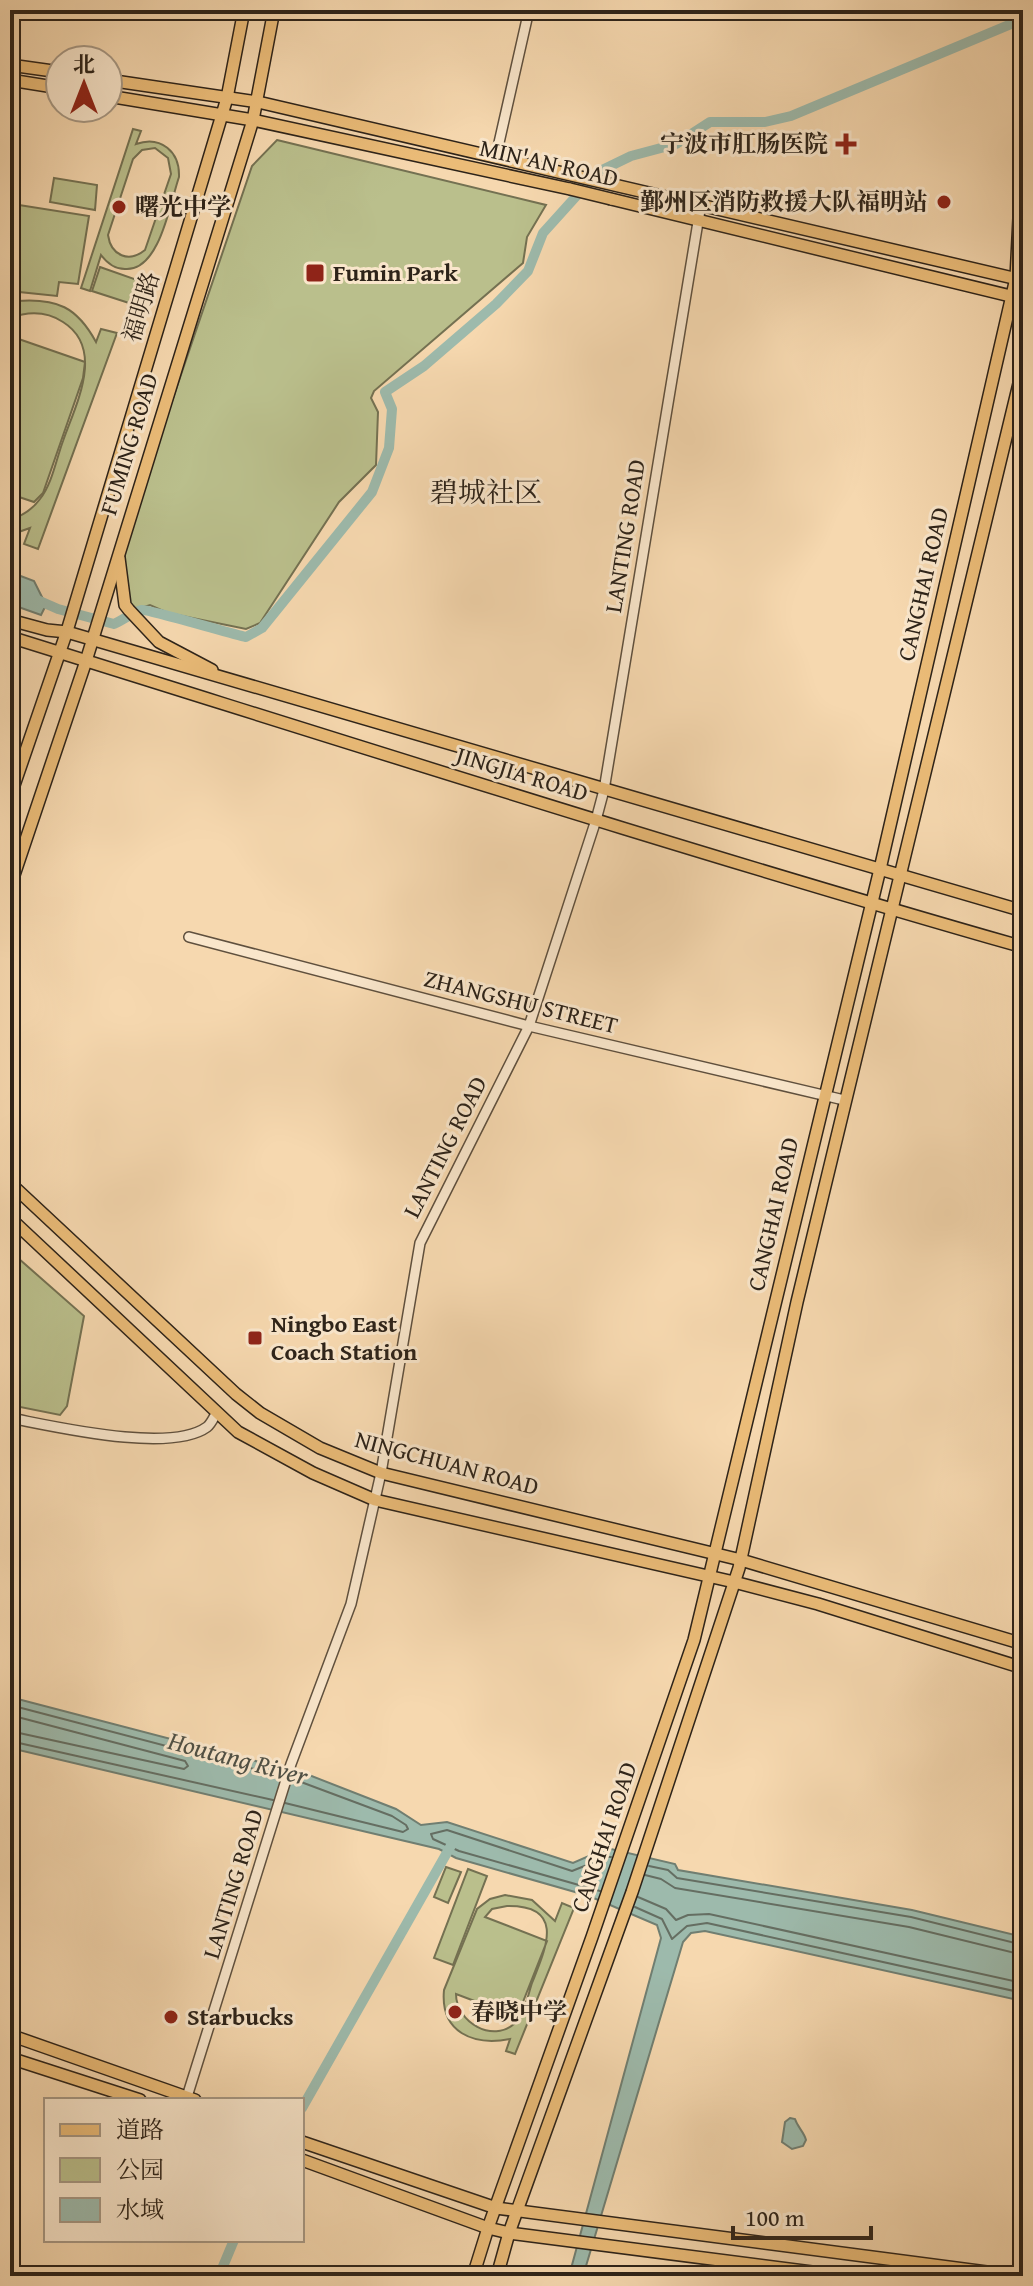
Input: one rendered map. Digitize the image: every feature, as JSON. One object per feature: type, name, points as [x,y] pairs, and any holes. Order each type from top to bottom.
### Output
[{"type":"main road","name":"福明路","points":[[10,797],[79,594],[227,98],[244,10]]},
{"type":"main road","name":"FUMING ROAD","points":[[10,887],[86,661],[253,120],[274,10]]},
{"type":"main road","points":[[10,65],[44,70]]},
{"type":"main road","points":[[10,80],[44,85]]},
{"type":"main road","name":"MIN'AN ROAD","points":[[124,82],[258,102],[1019,279]]},
{"type":"main road","name":"MIN'AN ROAD","points":[[124,99],[253,120],[570,189],[1017,297]]},
{"type":"main road","name":"CANGHAI ROAD","points":[[473,2276],[694,1640],[1017,297],[1023,139]]},
{"type":"main road","name":"CANGHAI ROAD","points":[[497,2276],[509,2233],[649,1841],[741,1560],[844,1100],[1023,367]]},
{"type":"main road","points":[[118,554],[125,605],[147,630],[159,642],[234,681]]},
{"type":"main road","name":"JINGJIA ROAD","points":[[10,620],[92,639],[1023,911]]},
{"type":"main road","name":"JINGJIA ROAD","points":[[10,637],[596,820],[1023,947]]},
{"type":"main road","name":"NINGCHUAN ROAD","points":[[10,1183],[236,1394],[260,1413],[320,1448],[381,1473],[715,1553],[1023,1644]]},
{"type":"main road","name":"NINGCHUAN ROAD","points":[[10,1218],[238,1432],[313,1473],[375,1500],[734,1582],[818,1604],[1023,1668]]},
{"type":"main road","points":[[10,2035],[187,2098]]},
{"type":"main road","points":[[10,2058],[134,2098]]},
{"type":"main road","points":[[304,2143],[496,2208],[1018,2276]]},
{"type":"main road","points":[[306,2162],[509,2233],[843,2276]]},
{"type":"street","points":[[496,156],[529,10]]},
{"type":"street","name":"LANTING ROAD","points":[[190,2098],[288,1776],[351,1604],[381,1473],[420,1243],[529,1026],[596,820],[604,790],[701,204]]},
{"type":"street","name":"ZHANGSHU STREET","points":[[189,937],[529,1026],[844,1100]]},
{"type":"street","points":[[10,1418],[95,1434],[168,1437],[192,1434],[208,1427],[217,1412]]},
{"type":"green space","points":[[133,129],[141,131],[136,144],[161,144],[172,153],[178,168],[179,177],[162,233],[148,258],[138,266],[119,268],[101,255],[90,291],[81,288]],"holes":[[[155,148],[168,158],[171,174],[145,250],[133,256],[122,255],[113,248],[108,235],[133,159],[142,150]]]},
{"type":"green space","points":[[277,140],[546,205],[527,237],[523,263],[374,391],[371,398],[378,412],[376,465],[339,502],[260,623],[246,629],[168,613],[150,605],[131,611],[120,554],[252,166]]},
{"type":"green space","points":[[54,178],[97,185],[95,210],[50,202]]},
{"type":"green space","points":[[19,205],[89,216],[78,284],[59,282],[57,296],[10,291]]},
{"type":"green space","points":[[100,267],[140,281],[132,304],[92,291]]},
{"type":"green space","points":[[44,301],[64,307],[81,320],[96,342],[101,329],[117,333],[38,549],[24,544],[30,528],[10,535],[10,520],[34,506],[48,486],[80,395],[85,362],[83,347],[76,333],[63,322],[37,313],[10,318],[10,304]]},
{"type":"green space","points":[[10,336],[85,362],[83,378],[43,493],[34,502],[10,494]]},
{"type":"green space","points":[[10,1251],[84,1316],[67,1406],[60,1415],[10,1405]]},
{"type":"green space","points":[[446,1867],[461,1872],[448,1903],[434,1897]]},
{"type":"green space","points":[[468,1869],[487,1876],[453,1965],[434,1958]]},
{"type":"green space","points":[[505,1895],[532,1900],[555,1921],[562,1903],[574,1908],[515,2054],[506,2051],[510,2039],[484,2040],[462,2033],[448,2017],[444,2005],[444,1990],[477,1909],[490,1899]],"holes":[[[507,1906],[526,1908],[538,1913],[545,1921],[546,1941],[485,1917],[492,1909]],[[545,1946],[523,2010],[515,2023],[506,2029],[487,2030],[477,2027],[462,2013],[456,1994],[517,2017]]]},
{"type":"water","points":[[10,572],[34,581],[46,605],[41,615],[10,604]]},
{"type":"water","name":"Houtang River","points":[[10,1697],[309,1775],[396,1809],[421,1825],[447,1822],[573,1863],[607,1848],[675,1864],[678,1870],[912,1910],[1023,1937],[1023,2001],[705,1931],[691,1933],[683,1942],[583,2276],[569,2276],[661,1938],[657,1925],[589,1896],[456,1858],[439,1849],[10,1748]]},
{"type":"water","points":[[795,2119],[806,2140],[803,2146],[792,2149],[782,2142],[785,2122]]},
{"type":"waterway","points":[[10,588],[58,609],[114,624],[142,610],[246,637],[262,628],[372,492],[389,448],[392,409],[385,392],[424,366],[496,304],[528,271],[543,233],[598,172],[631,156],[676,144],[710,122],[765,122],[791,116],[1023,19]]},
{"type":"waterway","points":[[304,2104],[453,1842]]},
{"type":"waterway","points":[[219,2276],[233,2242]]},
{"type":"place","name":"宁波市肛肠医院","points":[[846,144]]},
{"type":"place","name":"鄞州区消防救援大队福明站","points":[[944,202]]},
{"type":"place","name":"曙光中学","points":[[119,207]]},
{"type":"place","name":"Fumin Park","points":[[315,273]]},
{"type":"place","name":"Ningbo East Coach Station","points":[[255,1338]]},
{"type":"place","name":"春晓中学","points":[[455,2012]]},
{"type":"place","name":"Starbucks","points":[[171,2017]]},
{"type":"district","name":"碧城社区","points":[[486,492]]}]
